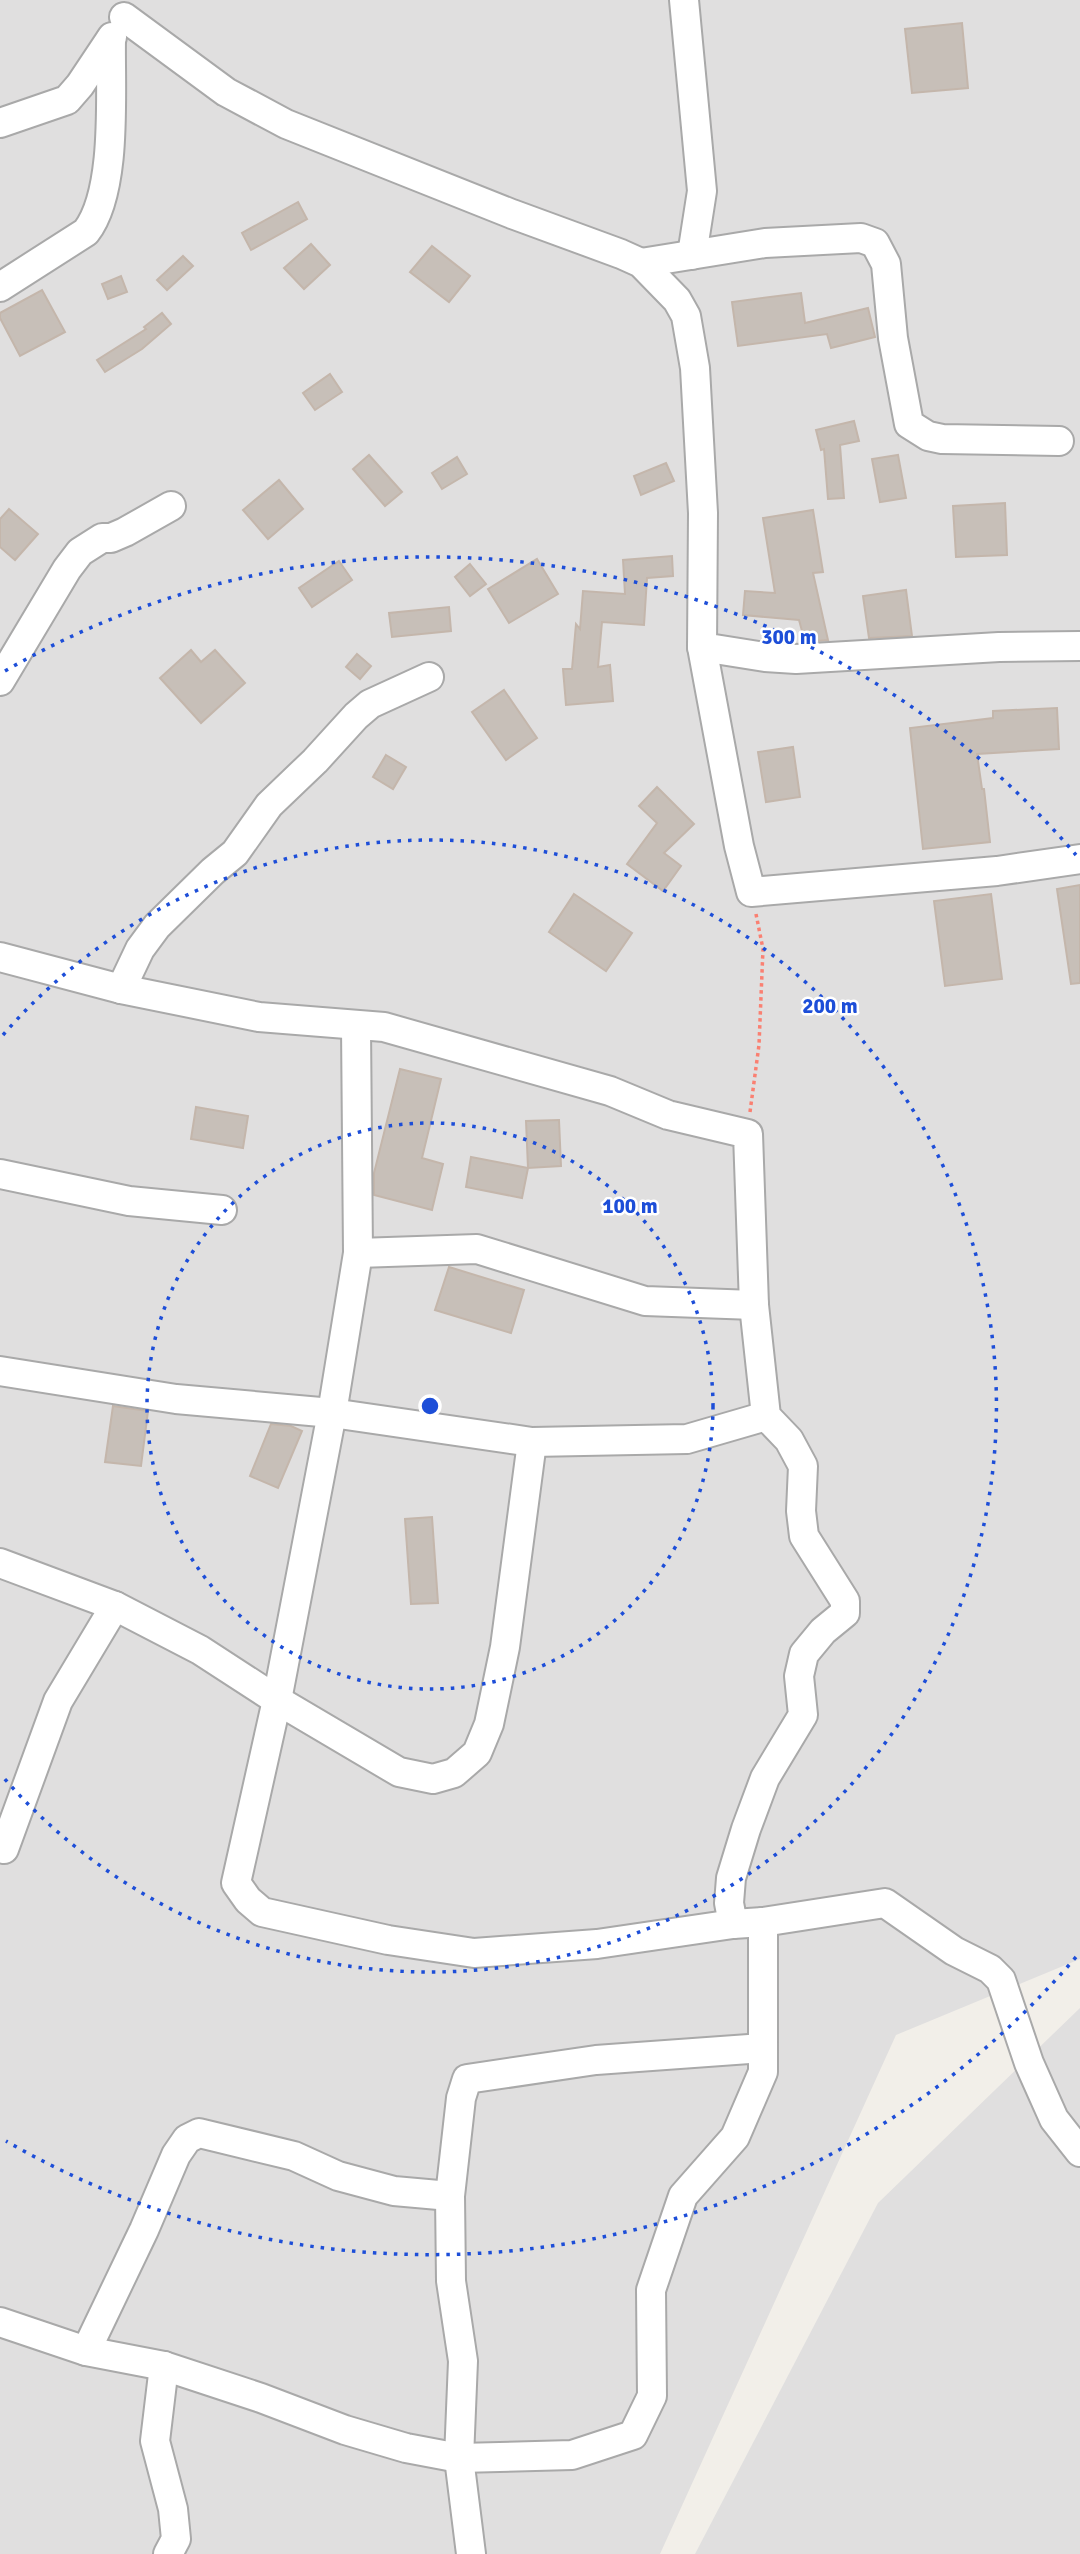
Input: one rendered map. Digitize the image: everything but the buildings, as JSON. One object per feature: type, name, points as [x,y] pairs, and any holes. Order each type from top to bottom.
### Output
[{"type":"street","points":[[684,0],[702,191],[692,255]]},
{"type":"street","points":[[0,123],[67,100],[80,85],[122,18]]},
{"type":"street","points":[[122,18],[226,92],[286,124],[641,263],[677,300],[685,316],[695,368],[703,513],[702,647],[739,846],[751,892],[998,871],[1080,859]]},
{"type":"street","points":[[0,287],[86,232],[95,221],[109,159],[122,18]]},
{"type":"street","points":[[641,263],[765,243],[861,238],[875,243],[886,264],[893,338],[909,424],[928,436],[942,439],[1059,441]]},
{"type":"street","points":[[0,681],[80,552],[102,538],[111,538],[125,532],[171,506]]},
{"type":"street","points":[[702,647],[796,659],[999,647],[1077,652]]},
{"type":"street","points":[[121,989],[140,948],[157,926],[235,853],[269,805],[315,761],[356,716],[370,704],[429,677]]},
{"type":"street","points":[[0,957],[121,989],[259,1017],[356,1027],[384,1027],[610,1091],[668,1115],[748,1134],[754,1305],[766,1416],[789,1440],[803,1466],[801,1511],[804,1536],[845,1601],[845,1612],[823,1631],[804,1654],[799,1676],[803,1715],[765,1778],[746,1829],[731,1878],[729,1903],[733,1924]]},
{"type":"street","points":[[356,1027],[358,1253],[332,1413],[277,1700],[236,1883],[248,1900],[262,1912],[388,1940],[474,1953],[597,1944],[885,1903],[954,1951],[990,1969],[1001,1980],[1029,2063],[1054,2119],[1080,2152]]},
{"type":"street","points":[[0,1174],[128,1201],[222,1210]]},
{"type":"street","points":[[358,1253],[477,1249],[645,1301],[754,1305]]},
{"type":"street","points":[[0,1371],[176,1399],[332,1413],[533,1443],[687,1439],[766,1416]]},
{"type":"street","points":[[0,1563],[115,1606],[200,1650],[277,1700],[399,1772],[433,1779],[454,1773],[477,1753],[489,1724],[505,1647],[533,1443]]},
{"type":"street","points":[[4,1849],[58,1701],[115,1606]]},
{"type":"street","points":[[0,2322],[86,2351],[164,2366],[261,2398],[345,2430],[406,2448],[459,2458],[572,2455],[633,2435],[652,2396],[651,2290],[683,2196],[735,2137],[763,2072],[763,1922]]},
{"type":"street","points":[[471,2554],[459,2458],[463,2361],[451,2281],[450,2196],[461,2098],[467,2079],[596,2060],[763,2048]]},
{"type":"street","points":[[86,2351],[159,2198],[176,2155],[187,2139],[199,2133],[293,2156],[338,2176],[394,2191],[450,2196]]},
{"type":"street","points":[[164,2366],[155,2441],[173,2508],[176,2539],[168,2554]]},
{"type":"path","points":[[748,1134],[759,1045],[763,949],[751,892]]},
{"type":"shaded area","points":[[0,0],[1080,0],[1080,1959],[896,2035],[660,2554],[0,2554]]},
{"type":"shaded area","points":[[1080,2008],[1080,2554],[695,2554],[878,2203]]}]
